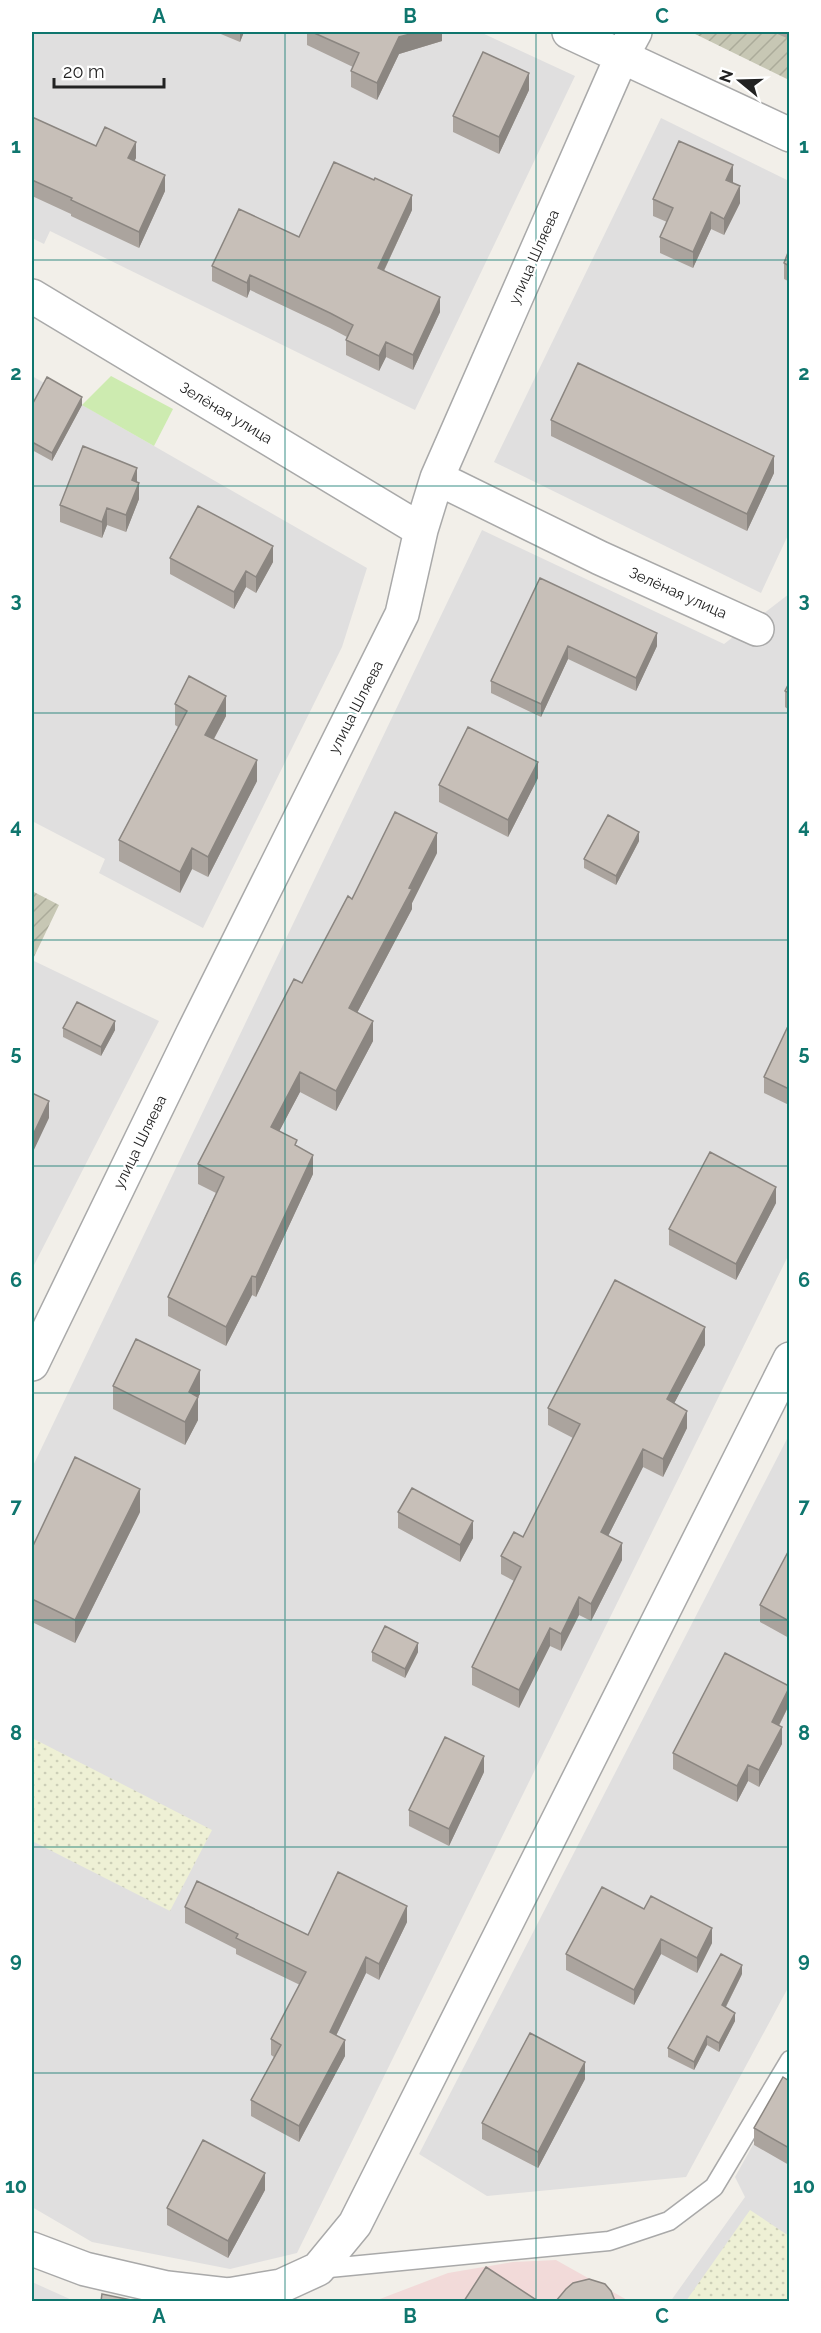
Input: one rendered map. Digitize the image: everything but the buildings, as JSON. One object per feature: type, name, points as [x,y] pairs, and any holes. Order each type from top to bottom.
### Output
[{"type":"street","points":[[569,32],[629,44],[789,135]]},
{"type":"street","name":"улица Шляева","points":[[32,1364],[192,1035],[402,614],[421,530],[437,478],[629,44]]},
{"type":"street","name":"Зелёная улица","points":[[32,296],[421,530]]},
{"type":"street","name":"Зелёная улица","points":[[437,478],[600,558],[757,629]]},
{"type":"street","points":[[32,2249],[85,2269],[167,2288],[228,2295],[279,2294],[318,2269],[355,2224],[789,1359]]},
{"type":"lane","points":[[318,2269],[609,2241],[669,2221],[714,2187],[789,2060]]},
{"type":"shaded area","points":[[32,32],[480,32],[575,76],[415,410],[50,231],[44,244],[32,238]]},
{"type":"shaded area","points":[[691,32],[789,32],[789,80]]},
{"type":"shaded area","points":[[661,118],[789,181],[789,533],[761,593],[494,462]]},
{"type":"shaded area","points":[[32,376],[367,568],[342,647],[203,928],[99,873],[105,859],[32,821]]},
{"type":"shaded area","points":[[482,530],[724,644],[789,594],[789,1254],[297,2253],[230,2269],[92,2242],[32,2207],[32,1468]]},
{"type":"shaded area","points":[[32,891],[59,905],[32,961]]},
{"type":"shaded area","points":[[32,960],[159,1021],[32,1269]]},
{"type":"shaded area","points":[[789,1435],[789,1986],[686,2177],[487,2196],[419,2154]]},
{"type":"shaded area","points":[[32,1738],[212,1830],[170,1911],[32,1841]]},
{"type":"shaded area","points":[[789,2080],[789,2301],[670,2302],[745,2197],[735,2177]]},
{"type":"shaded area","points":[[750,2210],[789,2236],[789,2301],[686,2301]]},
{"type":"shaded area","points":[[556,2260],[629,2301],[372,2302],[448,2273],[513,2262]]},
{"type":"shaded area","points":[[32,2282],[72,2300],[82,2301],[32,2301]]},
{"type":"green space","points":[[111,376],[173,409],[154,446],[82,405]]}]
